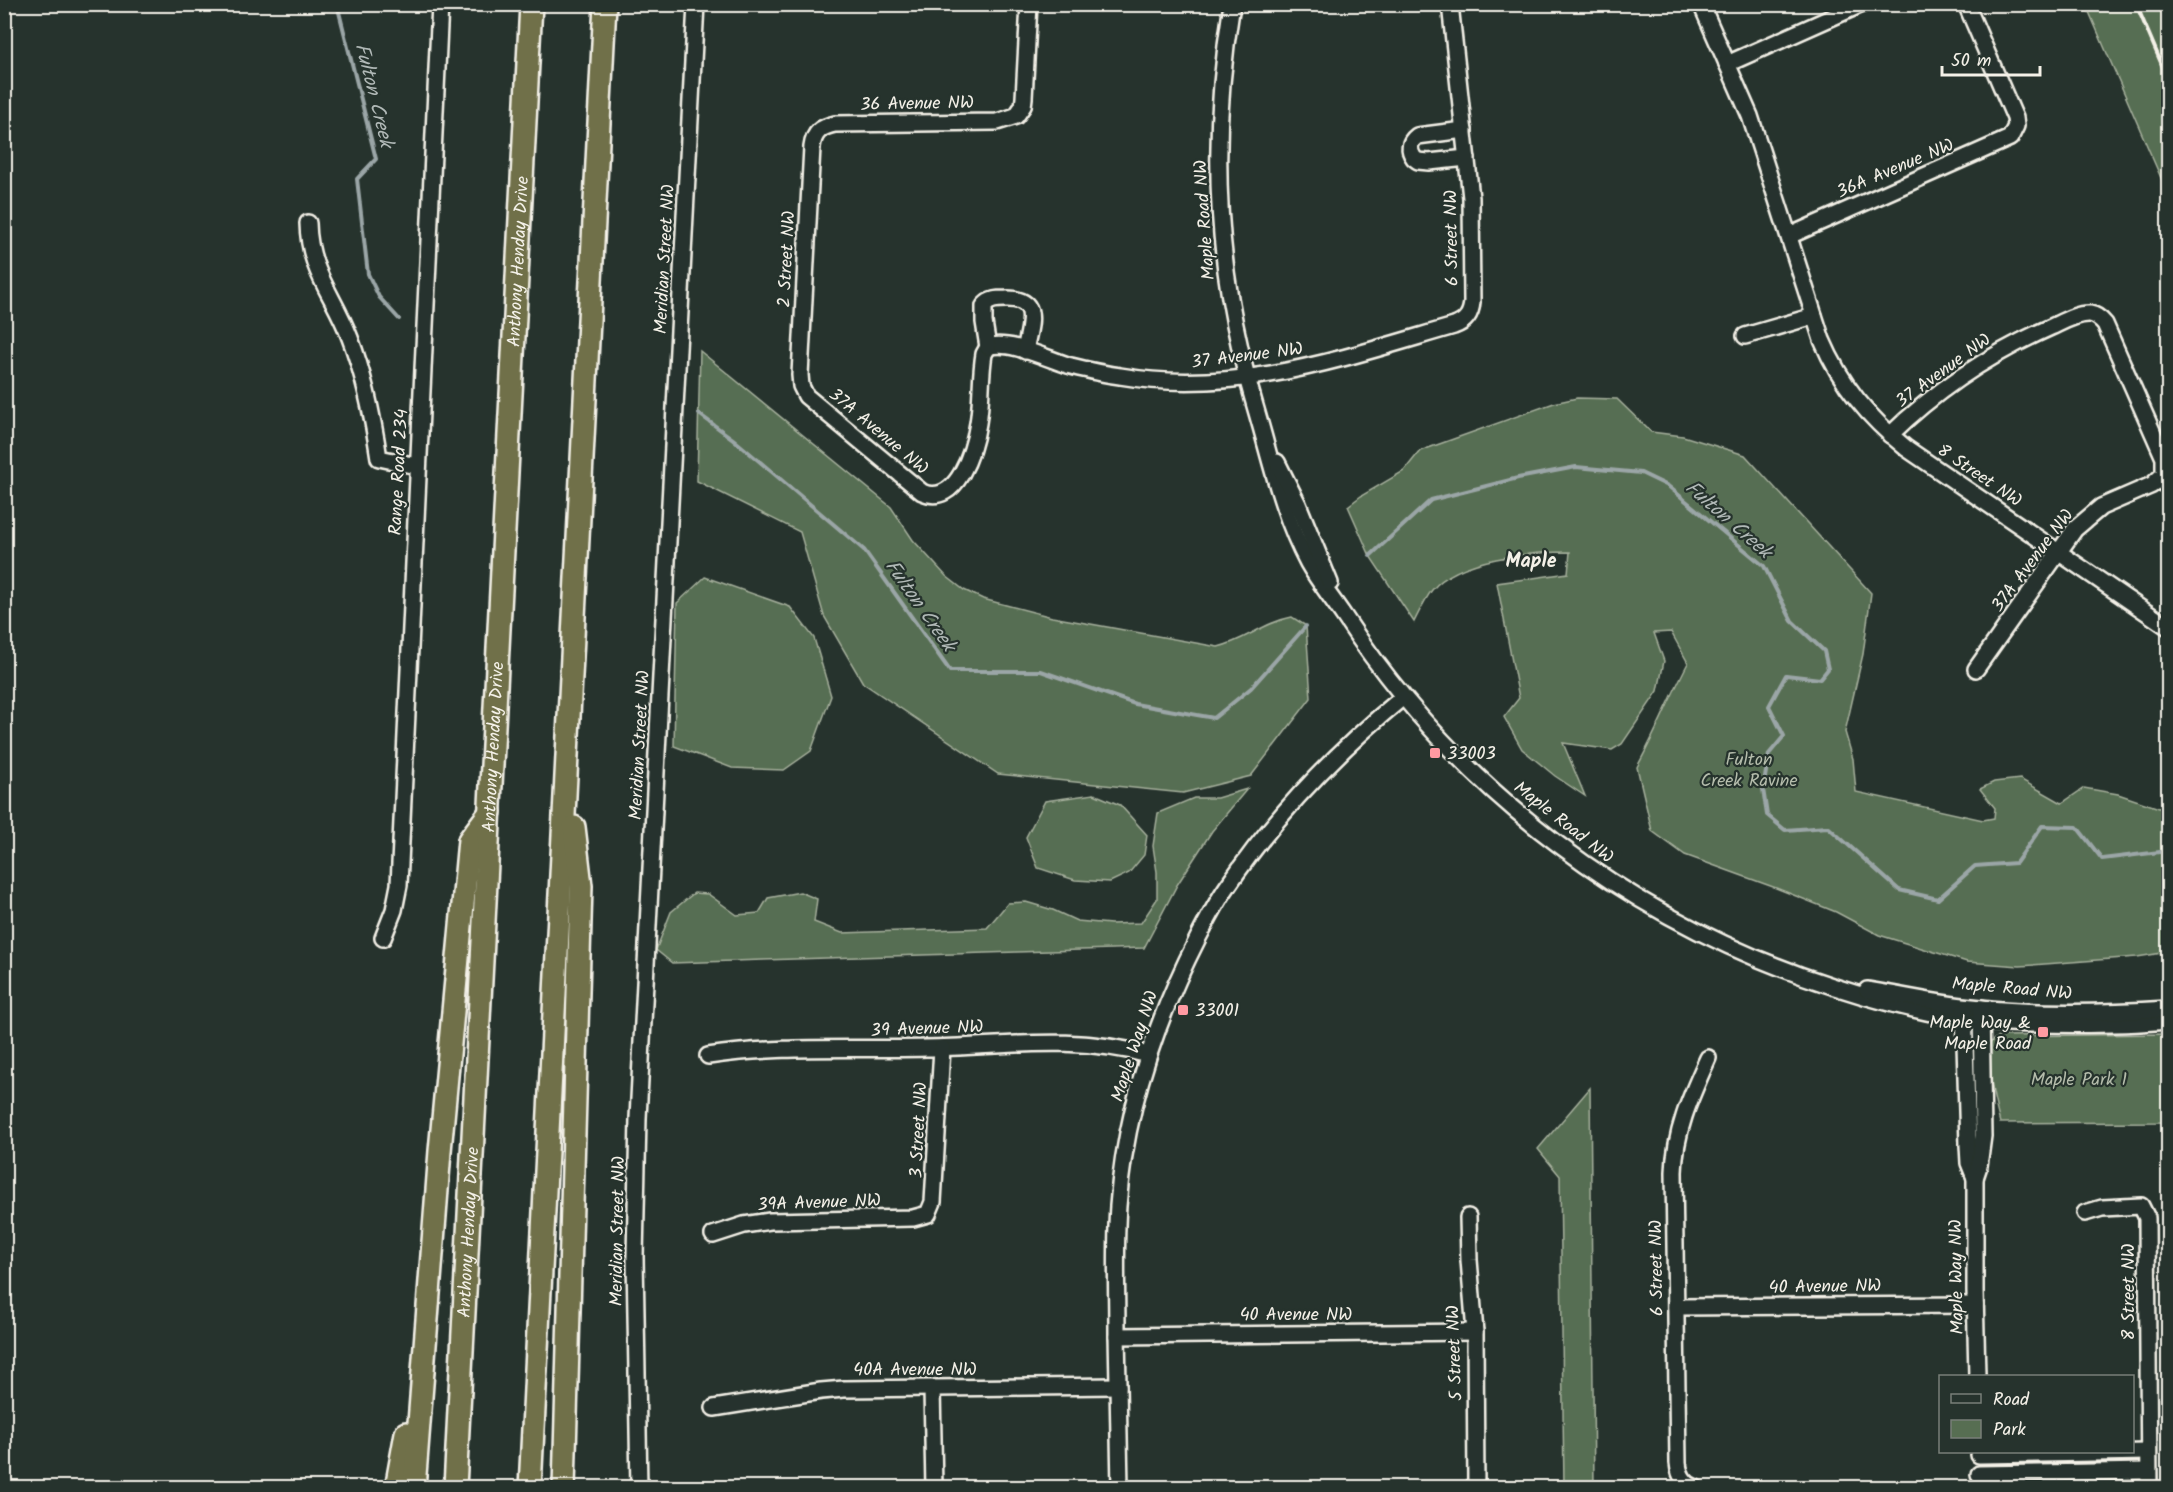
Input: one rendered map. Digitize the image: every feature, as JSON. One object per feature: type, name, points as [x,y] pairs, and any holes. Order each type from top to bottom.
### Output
[{"type":"highway","name":"Anthony Henday Drive","points":[[455,1488],[531,4]]},
{"type":"highway","points":[[530,1488],[605,4]]},
{"type":"highway","points":[[564,1488],[581,886],[567,776]]},
{"type":"highway","points":[[414,1488],[468,840],[490,812]]},
{"type":"highway","points":[[569,1270],[577,1346],[579,1488]]},
{"type":"highway","points":[[396,1488],[425,1335]]},
{"type":"street","name":"Range Road 234","points":[[383,938],[399,885],[440,4]]},
{"type":"street","name":"Meridian Street NW","points":[[639,1488],[635,1268],[638,1128],[696,4]]},
{"type":"street","name":"36 Avenue NW","points":[[819,130],[835,124],[997,122],[1016,116],[1023,106],[1024,98],[1029,4]]},
{"type":"street","name":"Maple Road NW","points":[[1232,4],[1224,52],[1218,150],[1221,211],[1232,308],[1247,378],[1262,429],[1298,504],[1346,619],[1402,698],[1505,803],[1552,842],[1671,919],[1749,956],[1817,982],[1964,1013],[2086,1025],[2169,1021]]},
{"type":"street","name":"6 Street NW","points":[[1450,4],[1467,158],[1472,234],[1472,302],[1468,316]]},
{"type":"street","name":"8 Street NW","points":[[1701,4],[1750,116],[1829,357],[1859,405],[1890,435],[2169,627]]},
{"type":"street","points":[[1727,64],[1862,4]]},
{"type":"street","name":"36A Avenue NW","points":[[1789,236],[2001,144],[2010,138],[2014,132],[2013,110],[1966,4]]},
{"type":"street","name":"2 Street NW","points":[[804,391],[800,375],[807,217],[813,137],[819,130]]},
{"type":"street","points":[[1464,130],[1417,136],[1410,144],[1410,150],[1414,158],[1423,162],[1467,158]]},
{"type":"street","points":[[308,223],[314,266],[350,337],[366,386],[379,459],[417,466]]},
{"type":"street","points":[[988,347],[984,306],[995,299],[1016,299],[1027,303],[1031,312],[1025,351]]},
{"type":"street","name":"37 Avenue NW","points":[[1890,435],[1936,394],[1992,356],[2068,319],[2089,314],[2101,319],[2105,324],[2164,458],[2164,474]]},
{"type":"street","name":"37 Avenue NW","points":[[988,347],[1000,345],[1085,369],[1142,380],[1188,382],[1247,378],[1319,365],[1460,324],[1468,316]]},
{"type":"street","points":[[1745,336],[1814,316]]},
{"type":"street","name":"37A Avenue NW","points":[[804,391],[810,399],[917,488],[928,495],[941,495],[951,488],[968,458],[978,425],[984,354],[988,347]]},
{"type":"street","name":"37A Avenue NW","points":[[1976,669],[2075,529],[2092,513],[2110,501],[2152,484],[2164,474]]},
{"type":"street","name":"Maple Way NW","points":[[1120,1488],[1116,1276],[1118,1204],[1128,1132],[1148,1055],[1172,992],[1225,889],[1302,792],[1402,698]]},
{"type":"street","name":"Maple Road NW","points":[[1981,1015],[2099,1014],[2169,1009]]},
{"type":"street","name":"Maple Way NW","points":[[1964,1013],[1969,1163],[1975,1178]]},
{"type":"street","name":"Maple Way NW","points":[[1977,1375],[1975,1178],[1983,1137],[1981,1015]]},
{"type":"street","name":"39 Avenue NW","points":[[708,1056],[748,1051],[942,1048],[1066,1042],[1111,1046],[1148,1055]]},
{"type":"street","name":"3 Street NW","points":[[928,1214],[933,1202],[942,1048]]},
{"type":"street","name":"6 Street NW","points":[[1691,1485],[1680,1472],[1678,1463],[1674,1172],[1676,1145],[1682,1118],[1708,1058]]},
{"type":"street","name":"8 Street NW","points":[[2085,1213],[2102,1208],[2141,1206],[2146,1218],[2149,1488]]},
{"type":"street","name":"39A Avenue NW","points":[[713,1235],[744,1225],[770,1221],[913,1218],[928,1214]]},
{"type":"street","name":"5 Street NW","points":[[1468,1217],[1474,1332],[1476,1488]]},
{"type":"street","name":"40 Avenue NW","points":[[1676,1307],[1975,1305]]},
{"type":"street","name":"40 Avenue NW","points":[[1117,1336],[1474,1332]]},
{"type":"street","name":"40A Avenue NW","points":[[714,1408],[821,1391],[1118,1386]]},
{"type":"street","points":[[932,1389],[934,1488]]},
{"type":"street","points":[[2134,1452],[2148,1452]]},
{"type":"street","points":[[1979,1453],[1979,1481],[2148,1471]]},
{"type":"green space","points":[[2086,5],[2168,5],[2168,194]]},
{"type":"green space","points":[[700,351],[891,507],[913,540],[946,576],[964,590],[983,599],[1052,617],[1218,647],[1282,619],[1292,617],[1306,626],[1311,698],[1251,776],[1183,793],[998,774],[863,683],[824,616],[800,532],[697,481]]},
{"type":"green space","name":"Fulton Creek Ravine","points":[[1577,398],[1617,399],[1651,432],[1683,436],[1745,455],[1871,593],[1863,654],[1845,732],[1853,759],[1856,792],[1983,820],[1994,818],[1995,808],[1980,789],[1994,782],[2020,779],[2062,803],[2084,788],[2118,794],[2168,811],[2168,952],[2137,957],[2020,966],[1967,962],[1879,935],[1836,912],[1685,855],[1652,831],[1637,767],[1688,663],[1671,632],[1654,633],[1664,661],[1658,691],[1622,744],[1612,750],[1563,743],[1585,796],[1555,776],[1522,749],[1504,717],[1519,698],[1497,583],[1568,573],[1570,552],[1536,553],[1496,559],[1459,571],[1444,579],[1432,590],[1414,622],[1370,556],[1348,506],[1404,471],[1420,451],[1554,403]]},
{"type":"green space","points":[[705,577],[790,607],[814,638],[831,696],[811,751],[784,770],[732,768],[674,746],[677,603]]},
{"type":"green space","points":[[1247,789],[1212,831],[1177,885],[1144,948],[672,963],[656,950],[671,912],[694,893],[708,894],[737,915],[759,913],[768,898],[800,892],[817,899],[814,922],[842,933],[987,928],[1008,903],[1026,902],[1053,910],[1077,921],[1111,924],[1141,923],[1157,899],[1157,872],[1153,846],[1158,813],[1194,798],[1217,798]]},
{"type":"green space","points":[[1094,794],[1120,805],[1147,835],[1144,855],[1129,873],[1110,882],[1075,880],[1038,868],[1026,837],[1045,801]]},
{"type":"green space","name":"Maple Park 1","points":[[2168,1034],[2168,1122],[2000,1123],[1989,1067],[1988,1055],[1993,1040],[2002,1036]]},
{"type":"green space","points":[[1590,1088],[1594,1487],[1564,1487],[1560,1176],[1538,1149]]},
{"type":"waterway","name":"Fulton Creek","points":[[337,4],[376,159],[357,179],[368,274],[379,297],[399,319]]},
{"type":"waterway","name":"Fulton Creek","points":[[699,414],[733,439],[864,550],[950,671],[1041,671],[1135,704],[1214,718],[1251,688],[1306,626]]},
{"type":"waterway","name":"Fulton Creek","points":[[1370,556],[1431,500],[1518,478],[1576,467],[1641,473],[1668,486],[1764,566],[1792,621],[1824,651],[1828,669],[1820,679],[1786,675],[1769,706],[1784,736],[1769,754],[1763,789],[1767,815],[1785,830],[1828,827],[1899,890],[1938,899],[1975,866],[2016,863],[2042,826],[2077,827],[2102,859],[2168,851]]},
{"type":"railway","points":[[2136,4],[2168,79]]},
{"type":"place","name":"33003","points":[[1435,753]]},
{"type":"place","name":"33001","points":[[1183,1010]]},
{"type":"place","name":"Maple Way & Maple Road","points":[[2043,1032]]},
{"type":"district","name":"Maple","points":[[1531,560]]}]
